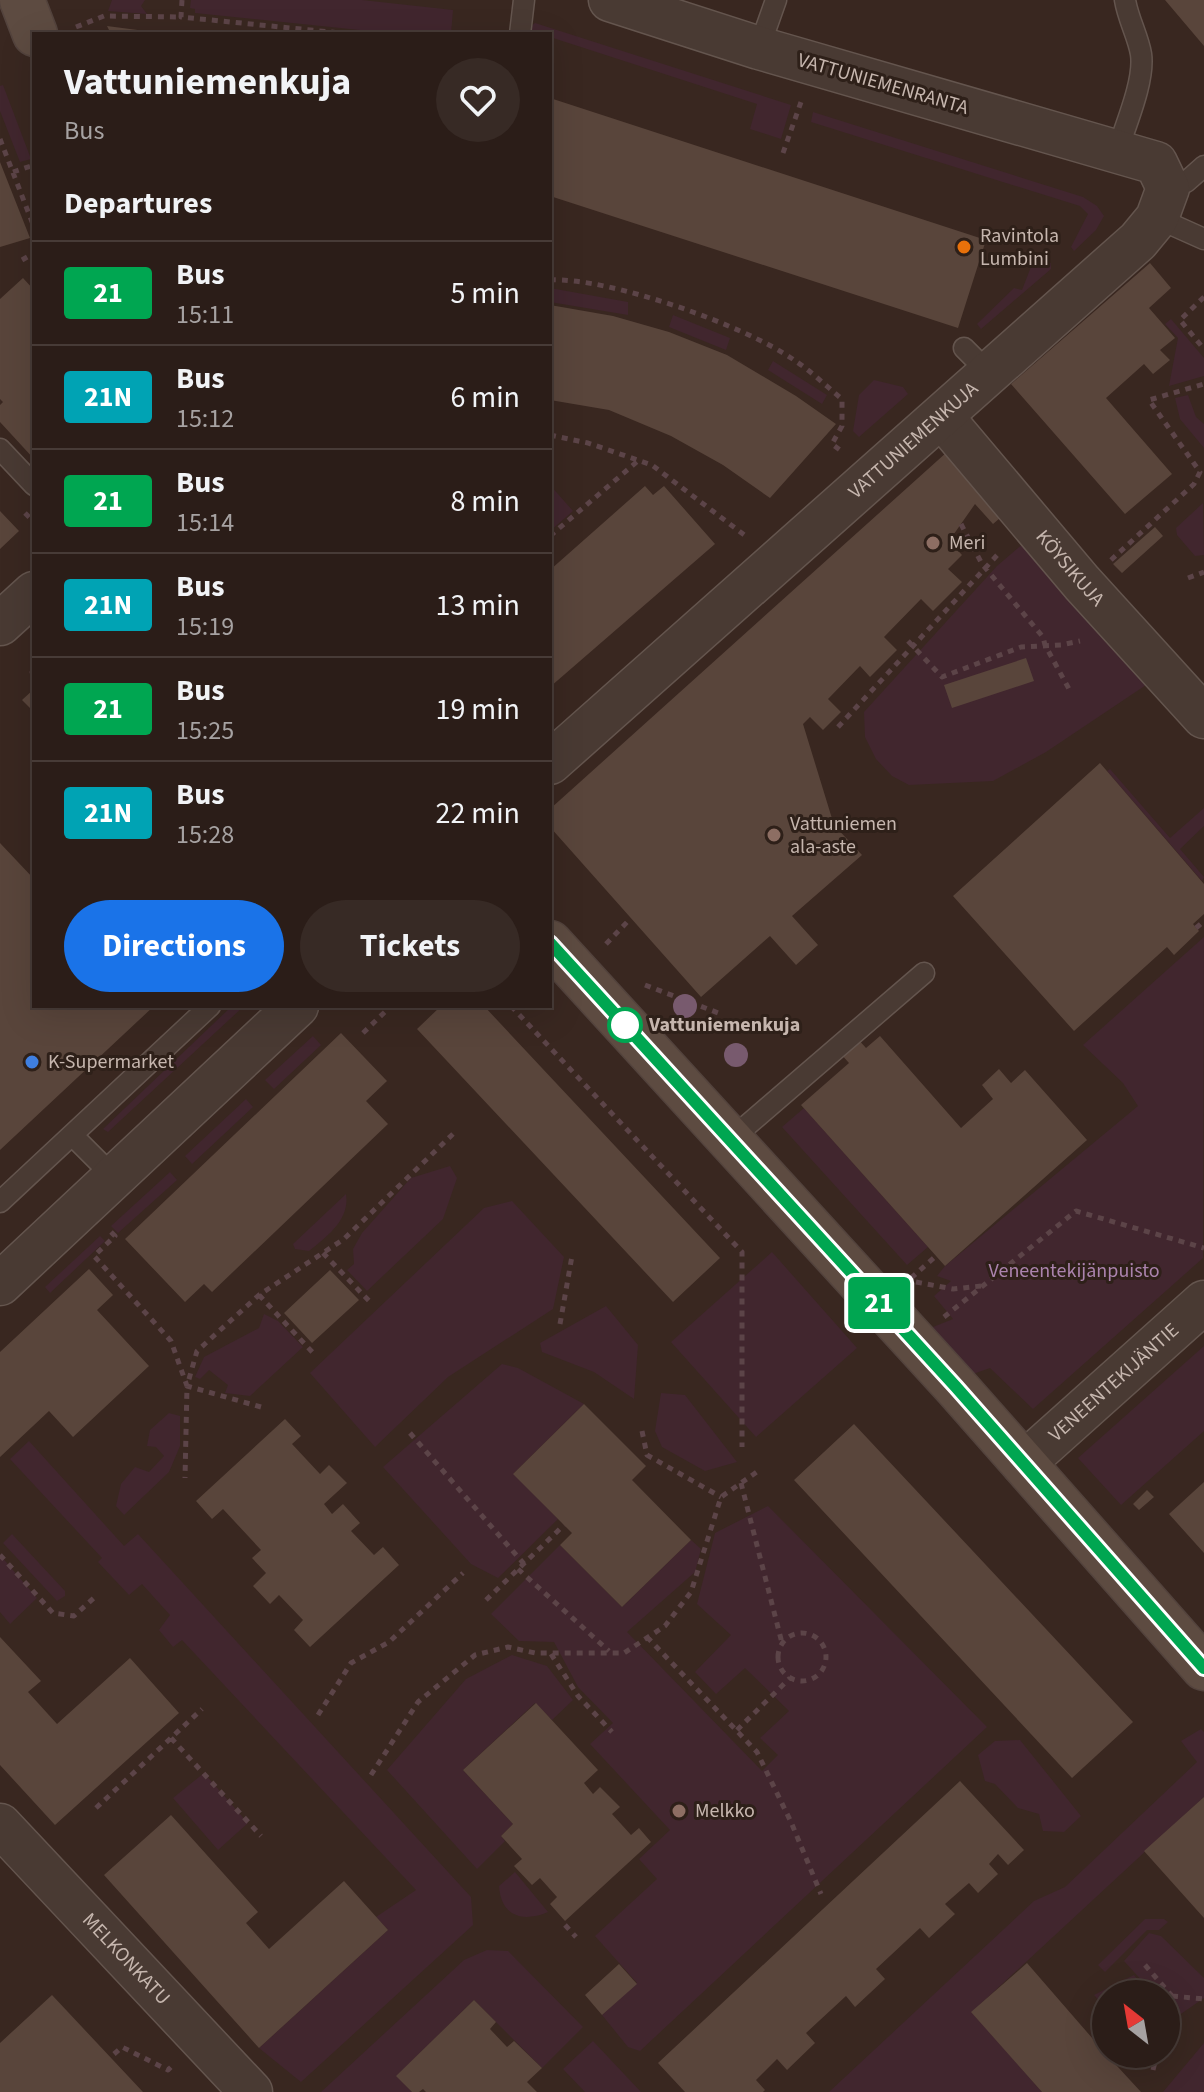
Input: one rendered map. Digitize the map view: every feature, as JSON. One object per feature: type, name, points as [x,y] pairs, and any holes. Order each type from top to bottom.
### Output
[{"type":"street","points":[[22,0],[55,31]]},
{"type":"street","name":"VATTUNIEMENRANTA","points":[[610,0],[759,48],[1117,152],[1160,190]]},
{"type":"street","name":"VATTUNIEMENKUJA","points":[[552,761],[942,417],[977,361],[1138,241],[1160,190]]},
{"type":"street","name":"KÖYSIKUJA","points":[[942,417],[1082,583],[1204,717]]},
{"type":"street","points":[[0,624],[32,595]]},
{"type":"street","points":[[552,945],[1204,1668]]},
{"type":"street","points":[[0,1284],[295,1008]]},
{"type":"street","name":"VENEENTEKIJÄNTIE","points":[[1023,1464],[1204,1302]]},
{"type":"street","name":"MELKONKATU","points":[[0,1825],[251,2092]]},
{"type":"lane","points":[[520,32],[524,0]]},
{"type":"lane","points":[[759,48],[776,0]]},
{"type":"lane","points":[[1117,152],[1137,89],[1141,56],[1127,18],[1125,0]]},
{"type":"lane","points":[[1204,166],[1186,182],[1160,190],[1204,239]]},
{"type":"lane","points":[[0,449],[32,483]]},
{"type":"lane","points":[[730,1140],[924,973]]},
{"type":"lane","points":[[0,1202],[208,1008]]},
{"type":"lane","points":[[73,1136],[114,1177]]},
{"type":"path","points":[[181,17],[182,0]]},
{"type":"path","points":[[55,31],[104,16],[181,17],[330,32]]},
{"type":"path","points":[[783,153],[802,101]]},
{"type":"path","points":[[0,139],[32,222]]},
{"type":"path","points":[[13,172],[32,166]]},
{"type":"path","points":[[22,260],[32,254]]},
{"type":"path","points":[[552,280],[566,279],[595,285],[682,309],[736,328],[793,359],[842,399],[842,426],[832,444],[871,479]]},
{"type":"path","points":[[1204,297],[1180,320],[1204,349]]},
{"type":"path","points":[[1082,583],[1194,484],[1200,472],[1149,400],[1204,384]]},
{"type":"path","points":[[552,435],[588,443],[652,465],[753,541],[773,563]]},
{"type":"path","points":[[552,534],[639,460]]},
{"type":"path","points":[[29,516],[32,520]]},
{"type":"path","points":[[961,524],[985,568],[1043,637],[1069,689]]},
{"type":"path","points":[[838,727],[910,644],[1001,551]]},
{"type":"path","points":[[1188,578],[1204,572]]},
{"type":"path","points":[[910,644],[942,677],[1021,647],[1077,643],[1113,616]]},
{"type":"path","points":[[606,944],[631,918]]},
{"type":"path","points":[[1196,928],[1204,921]]},
{"type":"path","points":[[640,984],[721,1014]]},
{"type":"path","points":[[363,1033],[389,1008]]},
{"type":"path","points":[[513,1008],[742,1252],[742,1447]]},
{"type":"path","points":[[185,1478],[187,1386],[197,1351],[259,1295],[344,1239],[456,1131]]},
{"type":"path","points":[[938,1321],[1076,1211],[1204,1248]]},
{"type":"path","points":[[109,1243],[94,1256],[171,1341],[187,1386]]},
{"type":"path","points":[[323,1253],[372,1304]]},
{"type":"path","points":[[560,1324],[572,1256]]},
{"type":"path","points":[[936,1256],[906,1282],[953,1289],[982,1286]]},
{"type":"path","points":[[259,1295],[315,1355]]},
{"type":"path","points":[[187,1386],[261,1407]]},
{"type":"path","points":[[642,1431],[647,1455],[721,1497]]},
{"type":"path","points":[[410,1433],[524,1564]]},
{"type":"path","points":[[371,1775],[418,1702],[475,1655],[508,1647],[535,1653],[624,1653],[665,1626],[691,1592],[721,1497],[761,1469]]},
{"type":"path","points":[[741,1483],[782,1643]]},
{"type":"path","points":[[486,1600],[564,1525]]},
{"type":"path","points":[[0,1555],[53,1613],[74,1616],[96,1596]]},
{"type":"path","points":[[518,1569],[611,1653]]},
{"type":"path","points":[[318,1715],[351,1663],[389,1642],[463,1573]]},
{"type":"path","points":[[794,1633],[817,1637],[826,1649],[826,1665],[815,1678],[807,1681],[790,1678],[779,1666],[782,1643],[794,1633]]},
{"type":"path","points":[[647,1637],[757,1752],[821,1894]]},
{"type":"path","points":[[551,1653],[578,1696],[612,1732]]},
{"type":"path","points":[[737,1730],[790,1678]]},
{"type":"path","points":[[96,1808],[202,1709]]},
{"type":"path","points":[[171,1738],[261,1836]]},
{"type":"path","points":[[565,1925],[576,1937]]},
{"type":"path","points":[[1145,1965],[1158,1980]]},
{"type":"path","points":[[1180,1997],[1204,1999]]},
{"type":"path","points":[[114,2054],[122,2047],[168,2070],[174,2064]]},
{"type":"green space","points":[[112,0],[145,0],[141,6],[147,14],[108,11]]},
{"type":"green space","points":[[191,0],[362,0],[453,10],[451,32],[379,32],[195,13],[195,9],[190,8]]},
{"type":"green space","points":[[535,23],[791,105],[781,139],[750,129],[757,104],[552,38],[552,32],[528,32]]},
{"type":"green space","points":[[3,85],[31,159],[20,162],[0,111],[0,86]]},
{"type":"green space","points":[[813,112],[1083,197],[1097,206],[1104,216],[1096,230],[1074,251],[1071,247],[1088,214],[1080,206],[811,122]]},
{"type":"green space","points":[[1034,259],[1051,263],[1051,269],[981,329],[977,324],[1014,288],[1022,290]]},
{"type":"green space","points":[[552,288],[628,302],[628,315],[552,302]]},
{"type":"green space","points":[[673,315],[730,338],[726,350],[669,327]]},
{"type":"green space","points":[[1171,319],[1204,358],[1204,376],[1169,386],[1178,338],[1165,324]]},
{"type":"green space","points":[[773,361],[827,395],[822,404],[768,370]]},
{"type":"green space","points":[[874,380],[903,387],[908,394],[859,437],[853,431],[859,395]]},
{"type":"green space","points":[[1188,395],[1196,417],[1204,424],[1204,448],[1180,419],[1175,398]]},
{"type":"green space","points":[[552,487],[573,511],[552,529]]},
{"type":"green space","points":[[1203,503],[1204,555],[1195,556],[1177,535],[1176,528]]},
{"type":"green space","points":[[1025,542],[1149,683],[1046,752],[993,781],[909,785],[892,776],[876,759],[865,737],[864,712],[997,566]]},
{"type":"green space","points":[[1110,769],[1170,838],[1204,808],[1204,826],[1180,849],[1204,877],[1202,881],[1107,771]]},
{"type":"green space","name":"Veneentekijänpuisto","points":[[1204,937],[1203,1258],[1033,1409],[990,1368],[973,1374],[938,1341],[933,1327],[953,1319],[934,1296],[951,1281],[937,1276],[945,1266],[1138,1106],[1123,1083],[1083,1045]]},
{"type":"green space","points":[[230,1008],[242,1008],[108,1132],[103,1129]]},
{"type":"green space","points":[[313,1036],[321,1045],[274,1089],[265,1080]]},
{"type":"green space","points":[[246,1099],[253,1107],[192,1164],[185,1156]]},
{"type":"green space","points":[[804,1108],[928,1247],[907,1265],[782,1127]]},
{"type":"green space","points":[[450,1166],[457,1178],[443,1219],[367,1291],[347,1270],[354,1264],[353,1249],[362,1233],[411,1178]]},
{"type":"green space","points":[[170,1172],[177,1180],[118,1233],[111,1226]]},
{"type":"green space","points":[[346,1194],[341,1220],[330,1233],[309,1251],[295,1249],[293,1244]]},
{"type":"green space","points":[[512,1201],[564,1257],[553,1309],[448,1377],[375,1447],[310,1373],[484,1208]]},
{"type":"green space","points":[[100,1236],[105,1241],[50,1293],[45,1287]]},
{"type":"green space","points":[[772,1252],[857,1348],[756,1437],[671,1342]]},
{"type":"green space","points":[[606,1306],[638,1345],[634,1399],[594,1372],[542,1352],[540,1343]]},
{"type":"green space","points":[[264,1314],[278,1321],[303,1347],[250,1396],[225,1393],[228,1385],[209,1370],[200,1379],[195,1377],[204,1357],[259,1328]]},
{"type":"green space","points":[[1204,1346],[1204,1431],[1121,1505],[1078,1458]]},
{"type":"green space","points":[[502,1364],[518,1368],[584,1404],[514,1473],[558,1519],[498,1578],[471,1564],[383,1467]]},
{"type":"green space","points":[[661,1393],[685,1395],[737,1462],[705,1471],[662,1447],[655,1431]]},
{"type":"green space","points":[[169,1413],[180,1416],[180,1446],[169,1472],[124,1515],[116,1506],[121,1484],[135,1467],[149,1472],[164,1456],[156,1447],[147,1446],[150,1430]]},
{"type":"green space","points":[[29,1441],[124,1546],[138,1534],[471,1897],[473,1925],[301,2082],[259,2048],[388,1930],[376,1917],[416,1890],[182,1640],[173,1647],[159,1630],[170,1615],[142,1584],[129,1595],[98,1562],[102,1558],[10,1459]]},
{"type":"green space","points":[[768,1506],[987,1727],[640,2051],[628,2047],[602,2015],[637,1983],[595,1936],[657,1879],[639,1859],[670,1830],[590,1744],[613,1723],[578,1687],[554,1642],[519,1641],[491,1614],[560,1545],[622,1607],[691,1540],[701,1549],[695,1572],[627,1632],[762,1771],[778,1755],[760,1738],[789,1711],[745,1668],[716,1694],[695,1672],[731,1635],[697,1604],[715,1533]]},
{"type":"green space","points":[[12,1534],[65,1591],[65,1596],[57,1601],[3,1543]]},
{"type":"green space","points":[[0,1555],[37,1598],[10,1624],[0,1612]]},
{"type":"green space","points":[[512,1655],[547,1666],[573,1700],[552,1720],[535,1703],[463,1770],[513,1824],[501,1836],[505,1841],[477,1869],[387,1770],[466,1679]]},
{"type":"green space","points":[[1201,1729],[1204,1732],[1204,1797],[972,2012],[1042,2092],[829,2092],[1034,1901],[1065,1887],[1197,1762],[1181,1741]]},
{"type":"green space","points":[[1020,1740],[1081,1816],[1064,1832],[1043,1831],[1039,1814],[1018,1808],[995,1784],[985,1781],[978,1755],[995,1741]]},
{"type":"green space","points":[[204,1773],[248,1823],[218,1850],[173,1798]]},
{"type":"green space","points":[[515,1872],[548,1912],[522,1917],[504,1904],[499,1886]]},
{"type":"green space","points":[[1145,1919],[1164,1919],[1168,1922],[1159,1930],[1147,1930],[1105,1972],[1098,1965]]},
{"type":"green space","points":[[1149,1933],[1161,1936],[1204,1978],[1204,1998],[1180,2015],[1180,1980],[1141,1980],[1124,1961]]},
{"type":"green space","points":[[487,1950],[508,1951],[583,2027],[542,2068],[474,2000],[397,2076],[412,2092],[321,2092],[464,1960]]},
{"type":"green space","points":[[593,2041],[641,2092],[585,2092],[563,2069]]},
{"type":"green space","points":[[1204,2043],[1204,2092],[1163,2092]]},
{"type":"building","points":[[1165,0],[1204,0],[1204,46]]},
{"type":"building","points":[[107,26],[153,32],[110,32]]},
{"type":"building","points":[[552,99],[986,240],[958,328],[552,197]]},
{"type":"building","points":[[0,162],[30,238],[0,247]]},
{"type":"building","points":[[1150,263],[1171,288],[1149,308],[1175,338],[1160,350],[1170,360],[1153,374],[1144,364],[1106,398],[1172,474],[1125,514],[1011,384]]},
{"type":"building","points":[[23,278],[32,288],[32,457],[0,422],[0,405],[3,402],[0,399],[0,299]]},
{"type":"building","points":[[552,305],[613,316],[669,332],[727,355],[836,424],[770,498],[723,465],[671,436],[609,410],[552,400]]},
{"type":"building","points":[[947,452],[1000,518],[993,524],[975,504],[949,541],[962,555],[948,569],[962,582],[933,611],[921,599],[884,637],[897,650],[870,677],[860,666],[828,699],[841,712],[823,730],[810,717],[803,724],[834,825],[862,855],[792,916],[818,945],[796,965],[770,936],[701,997],[552,829],[552,807]]},
{"type":"building","points":[[645,486],[653,495],[664,486],[715,544],[552,685],[552,568]]},
{"type":"building","points":[[0,511],[19,531],[0,549]]},
{"type":"building","points":[[1155,527],[1163,536],[1122,573],[1113,564]]},
{"type":"building","points":[[1026,658],[1034,681],[952,708],[944,685]]},
{"type":"building","points":[[32,691],[32,710],[22,700]]},
{"type":"building","points":[[1100,763],[1204,884],[1204,914],[1193,924],[1199,931],[1174,955],[1167,947],[1074,1031],[953,896]]},
{"type":"building","points":[[0,843],[32,877],[32,1008],[152,1008],[0,1150]]},
{"type":"building","points":[[439,1008],[486,1008],[720,1258],[673,1302],[417,1029]]},
{"type":"building","points":[[341,1033],[387,1081],[366,1101],[388,1124],[212,1292],[204,1284],[185,1302],[125,1239]]},
{"type":"building","points":[[880,1036],[961,1128],[993,1099],[982,1085],[999,1069],[1011,1083],[1025,1070],[1087,1140],[945,1266],[801,1105],[849,1063],[840,1053],[857,1038],[866,1048]]},
{"type":"building","points":[[89,1269],[113,1295],[97,1310],[149,1366],[73,1437],[49,1411],[0,1457],[0,1352]]},
{"type":"building","points":[[330,1270],[359,1300],[312,1343],[284,1313]]},
{"type":"building","points":[[584,1404],[646,1466],[632,1480],[691,1540],[622,1607],[560,1545],[572,1533],[513,1474]]},
{"type":"building","points":[[285,1419],[301,1436],[292,1444],[320,1474],[329,1465],[347,1483],[324,1504],[332,1514],[343,1504],[360,1523],[351,1531],[374,1555],[383,1547],[399,1565],[310,1647],[294,1630],[303,1620],[279,1595],[270,1604],[253,1586],[266,1573],[252,1558],[261,1550],[223,1509],[212,1519],[196,1501]]},
{"type":"building","points":[[854,1424],[1133,1722],[1072,1778],[794,1480]]},
{"type":"building","points":[[1204,1482],[1204,1553],[1169,1514]]},
{"type":"building","points":[[1147,1490],[1154,1497],[1139,1510],[1133,1504]]},
{"type":"building","points":[[0,1637],[41,1681],[28,1692],[57,1724],[130,1658],[179,1713],[55,1825],[0,1765]]},
{"type":"building","points":[[536,1703],[598,1770],[584,1783],[593,1794],[600,1787],[620,1807],[612,1814],[631,1835],[639,1828],[651,1842],[565,1921],[550,1904],[557,1897],[540,1878],[532,1885],[514,1866],[522,1859],[501,1836],[513,1824],[463,1770]]},
{"type":"building","points":[[960,1781],[1024,1850],[1008,1865],[998,1854],[989,1864],[998,1874],[978,1893],[969,1883],[945,1904],[955,1914],[929,1938],[920,1928],[876,1969],[885,1979],[855,2007],[846,1996],[806,2033],[815,2043],[787,2070],[777,2059],[756,2080],[765,2090],[763,2092],[685,2092],[658,2063]]},
{"type":"building","points":[[1204,1797],[1204,1918],[1144,1851]]},
{"type":"building","points":[[171,1815],[258,1912],[246,1923],[269,1949],[344,1881],[388,1930],[259,2048],[104,1875]]},
{"type":"building","points":[[1027,1963],[1092,2038],[1092,2068],[1119,2068],[1141,2092],[1042,2092],[971,2012]]},
{"type":"building","points":[[619,1964],[637,1984],[602,2015],[585,1995]]},
{"type":"building","points":[[52,1995],[143,2092],[0,2092],[0,2043]]},
{"type":"building","points":[[474,2000],[496,2022],[490,2029],[507,2047],[514,2041],[542,2068],[527,2082],[537,2092],[426,2092],[423,2089],[412,2092],[396,2076]]},
{"type":"bus line","name":"21","points":[[552,945],[956,1387],[1204,1668]]},
{"type":"place","name":"Ravintola Lumbini","points":[[964,247]]},
{"type":"place","name":"Meri","points":[[933,543]]},
{"type":"place","name":"Vattuniemen ala-aste","points":[[774,835]]},
{"type":"place","name":"Vattuniemenkuja","points":[[625,1025]]},
{"type":"place","name":"K-Supermarket","points":[[32,1062]]},
{"type":"place","name":"Melkko","points":[[679,1811]]}]
